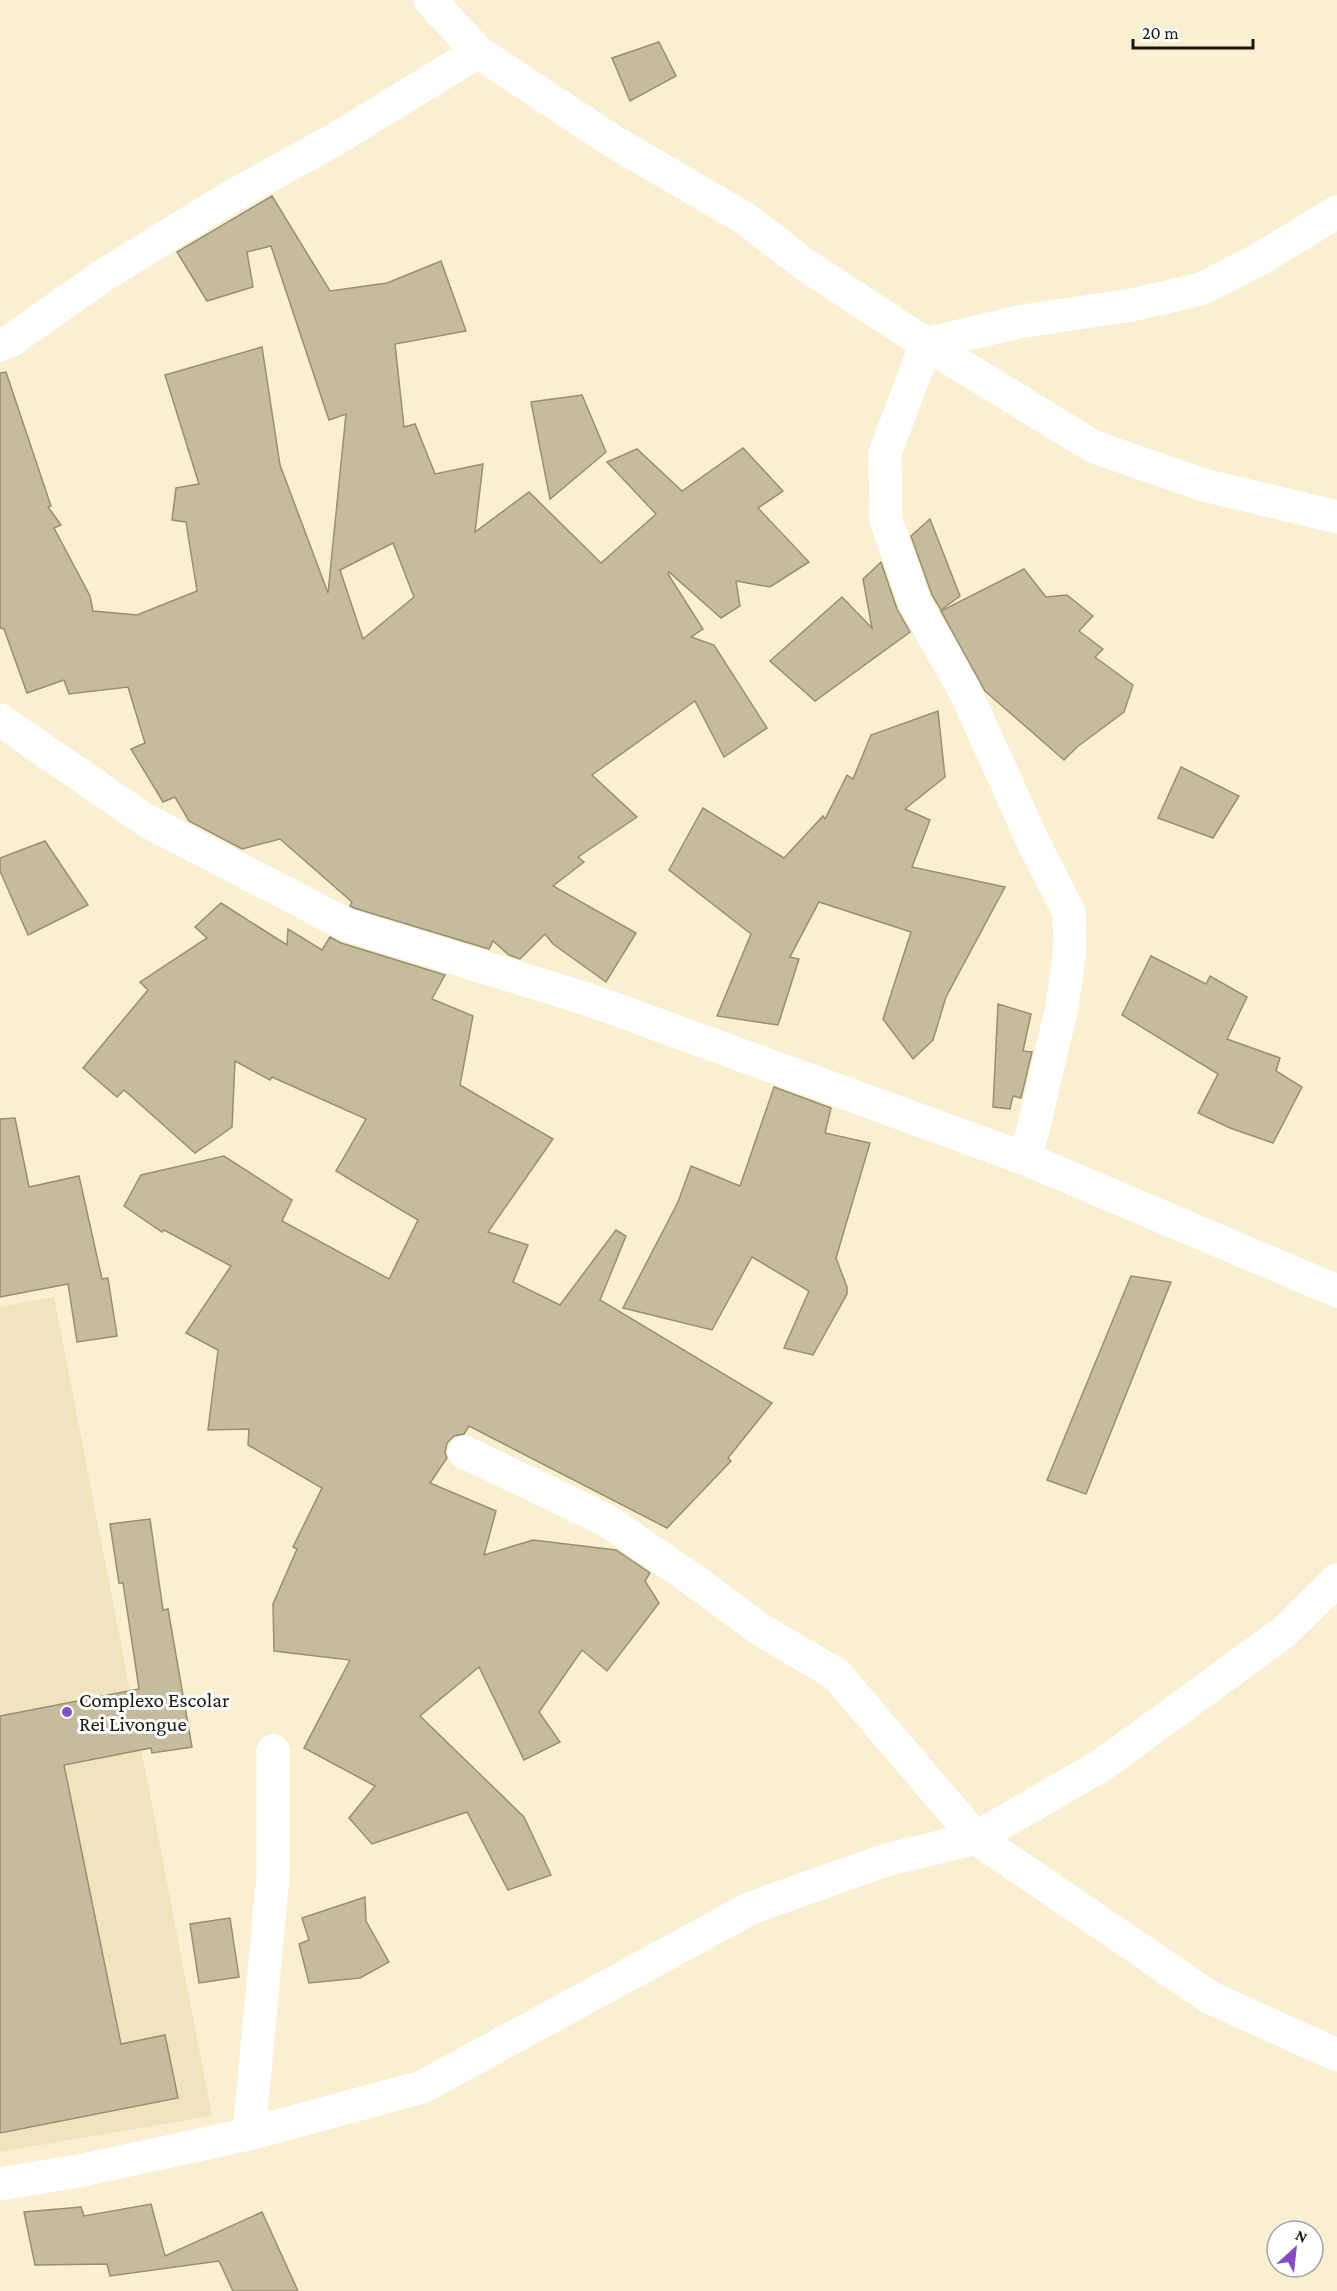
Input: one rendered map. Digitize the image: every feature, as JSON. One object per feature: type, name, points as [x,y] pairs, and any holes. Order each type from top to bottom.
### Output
[{"type":"street","points":[[430,0],[478,52],[614,142],[746,219],[804,264],[926,344],[1094,447],[1204,485],[1337,517]]},
{"type":"street","points":[[0,345],[10,341],[104,275],[220,204],[334,140],[478,52]]},
{"type":"street","points":[[926,344],[1018,322],[1132,305],[1201,289],[1258,260],[1337,212]]},
{"type":"street","points":[[926,344],[885,453],[886,520],[915,603],[964,691],[1068,912],[1070,950],[1062,1007],[1026,1159]]},
{"type":"street","points":[[0,720],[147,821],[346,925],[590,1000],[1026,1159],[1337,1291]]},
{"type":"street","points":[[464,1452],[606,1520],[761,1630],[836,1674],[976,1838],[1211,1998],[1337,2055]]},
{"type":"street","points":[[0,2184],[78,2171],[249,2134],[422,2087],[751,1908],[886,1860],[976,1838],[1102,1765],[1284,1632],[1337,1580]]},
{"type":"street","points":[[249,2134],[273,1877],[273,1751]]},
{"type":"shaded area","name":"Complexo Escolar Rei Livongue","points":[[54,1297],[212,2116],[0,2152],[0,1307]]},
{"type":"building","points":[[659,42],[676,76],[630,101],[612,58]]},
{"type":"building","points":[[272,196],[330,291],[387,283],[441,261],[466,331],[395,344],[404,427],[415,424],[435,474],[483,464],[475,532],[529,492],[601,563],[656,514],[607,462],[637,449],[682,491],[743,448],[783,491],[758,508],[809,562],[770,587],[736,581],[740,606],[721,618],[669,572],[668,574],[703,629],[691,637],[714,645],[767,728],[724,757],[695,701],[592,775],[637,817],[578,857],[584,862],[553,886],[636,933],[606,982],[553,944],[545,934],[520,959],[509,955],[493,941],[489,949],[354,908],[350,906],[352,902],[280,839],[242,849],[189,821],[175,797],[163,802],[131,749],[145,743],[128,687],[69,694],[64,680],[27,693],[4,629],[0,628],[0,373],[6,372],[51,506],[48,507],[61,525],[54,528],[90,596],[93,611],[137,615],[197,591],[186,522],[172,520],[176,488],[199,484],[165,375],[262,347],[280,465],[328,593],[346,414],[329,420],[271,246],[247,252],[253,287],[207,301],[177,252]],"holes":[[[393,543],[414,597],[363,639],[340,570]]]},
{"type":"building","points":[[582,395],[606,452],[550,499],[531,402]]},
{"type":"building","points":[[930,519],[960,596],[941,610],[932,595],[911,536]]},
{"type":"building","points":[[881,562],[897,609],[910,632],[815,701],[770,661],[842,597],[872,628],[863,579]]},
{"type":"building","points":[[1024,569],[1046,597],[1067,595],[1093,616],[1079,631],[1103,649],[1095,657],[1133,685],[1124,712],[1077,747],[1064,760],[985,691],[941,611]]},
{"type":"building","points":[[938,711],[945,777],[905,809],[930,820],[912,867],[1005,887],[946,997],[933,1040],[913,1059],[883,1019],[911,932],[819,902],[790,957],[799,959],[778,1025],[717,1016],[751,934],[669,870],[703,808],[784,858],[823,816],[825,819],[847,775],[853,779],[871,735]]},
{"type":"building","points":[[1181,767],[1239,796],[1213,838],[1158,818]]},
{"type":"building","points":[[45,841],[88,905],[28,935],[0,871],[0,858]]},
{"type":"building","points":[[221,903],[287,945],[288,929],[322,950],[330,937],[341,943],[445,975],[432,999],[473,1016],[460,1085],[553,1139],[488,1232],[528,1245],[513,1282],[560,1305],[616,1230],[626,1236],[600,1300],[772,1403],[728,1458],[731,1461],[667,1528],[469,1426],[464,1434],[454,1436],[447,1443],[445,1453],[447,1458],[430,1483],[496,1511],[484,1555],[533,1540],[616,1550],[650,1573],[645,1581],[659,1603],[607,1671],[582,1650],[539,1712],[560,1742],[524,1760],[479,1667],[420,1716],[524,1817],[551,1875],[508,1890],[467,1812],[372,1844],[349,1818],[375,1786],[304,1748],[350,1660],[274,1651],[273,1604],[297,1549],[293,1547],[322,1488],[248,1445],[249,1429],[208,1430],[218,1350],[186,1333],[231,1266],[164,1230],[162,1232],[124,1206],[141,1175],[224,1156],[292,1200],[282,1221],[389,1279],[418,1220],[336,1171],[366,1119],[272,1077],[270,1080],[235,1061],[232,1127],[195,1153],[124,1090],[117,1097],[83,1068],[148,990],[140,982],[207,938],[195,927]]},
{"type":"building","points":[[1151,956],[1206,984],[1210,976],[1247,997],[1227,1039],[1280,1058],[1276,1071],[1302,1087],[1273,1143],[1230,1128],[1198,1113],[1218,1074],[1122,1015]]},
{"type":"building","points":[[998,1004],[1031,1014],[1023,1051],[1032,1052],[1021,1098],[1013,1096],[1010,1109],[993,1107]]},
{"type":"building","points":[[774,1087],[831,1108],[825,1133],[870,1143],[836,1258],[847,1287],[847,1294],[813,1355],[784,1348],[809,1291],[752,1257],[712,1330],[623,1308],[678,1202],[691,1166],[740,1186]]},
{"type":"building","points":[[15,1118],[29,1187],[79,1176],[102,1279],[108,1278],[117,1336],[77,1342],[68,1284],[0,1297],[0,1119]]},
{"type":"building","points":[[1131,1276],[1171,1282],[1086,1494],[1047,1480]]},
{"type":"building","points":[[150,1519],[163,1610],[168,1609],[192,1747],[152,1753],[151,1748],[64,1765],[121,2044],[165,2035],[178,2098],[0,2133],[0,1716],[139,1689],[123,1583],[119,1583],[110,1524]]},
{"type":"building","points":[[365,1897],[366,1921],[389,1962],[360,1978],[309,1983],[299,1944],[309,1940],[302,1918]]},
{"type":"building","points":[[230,1918],[239,1977],[199,1983],[190,1924]]},
{"type":"building","points":[[151,2204],[165,2256],[262,2212],[298,2291],[233,2291],[219,2261],[110,2276],[107,2264],[35,2265],[24,2212],[81,2207],[84,2216]]},
{"type":"place","name":"Complexo Escolar Rei Livongue","points":[[67,1712]]}]
